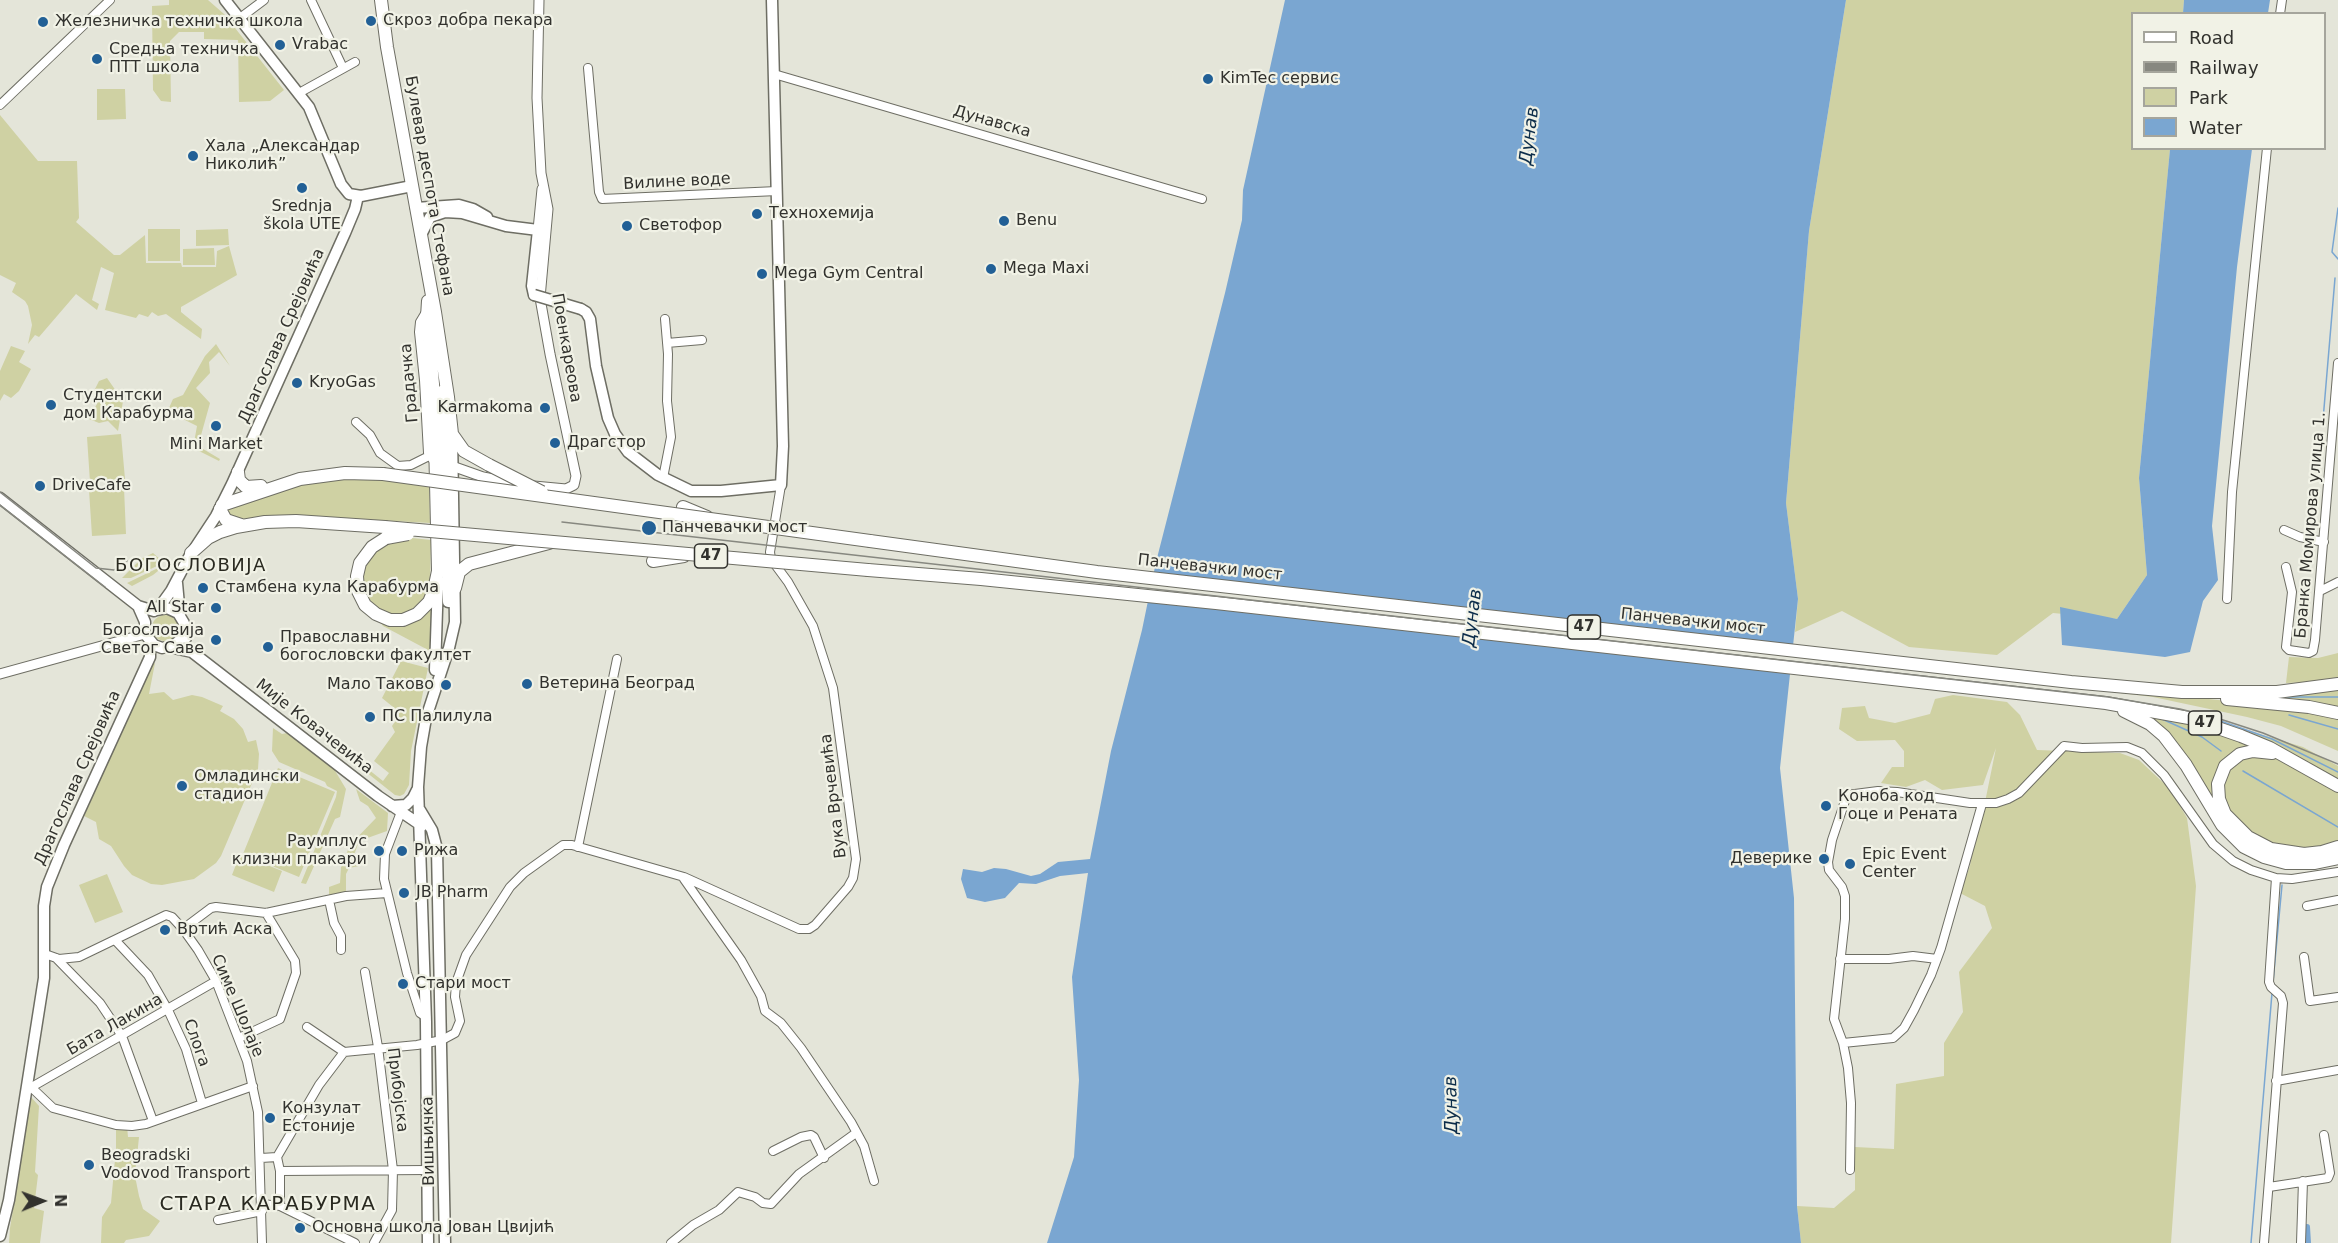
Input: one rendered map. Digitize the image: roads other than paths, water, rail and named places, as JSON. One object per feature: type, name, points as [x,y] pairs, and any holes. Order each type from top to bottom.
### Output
[{"type":"main road","points":[[225,0],[299,93],[312,113],[342,185],[350,194],[358,196],[412,186]]},
{"type":"main road","name":"Булевар деспота Стефана","points":[[381,0],[387,47],[431,291],[452,434],[455,588],[453,634],[430,702]]},
{"type":"main road","points":[[663,478],[686,490],[700,492],[781,485],[783,446],[772,0]]},
{"type":"main road","name":"Драгослава Срејовића","points":[[156,610],[177,581],[191,553],[221,507],[349,223],[358,196]]},
{"type":"main road","points":[[416,208],[459,205],[478,211],[492,222]]},
{"type":"main road","points":[[421,235],[427,220],[439,213],[462,213],[506,226],[538,230]]},
{"type":"main road","name":"Поенкареова","points":[[538,230],[532,286],[534,295],[586,312],[590,319],[596,366],[611,427],[628,452],[663,478]]},
{"type":"main road","points":[[431,291],[426,311],[434,385],[432,460],[439,609],[435,670]]},
{"type":"main road","name":"Булевар деспота Стефана","points":[[426,1044],[418,787],[435,670],[445,636],[448,612],[444,486],[444,378]]},
{"type":"main road","points":[[452,434],[464,451],[551,497]]},
{"type":"main road","points":[[238,472],[241,482],[249,488],[271,487]]},
{"type":"main road","name":"47","points":[[221,507],[290,481],[345,473],[383,474],[710,519]]},
{"type":"main road","points":[[0,498],[138,606],[156,610],[170,609],[180,616]]},
{"type":"main road","points":[[221,507],[225,520],[239,526]]},
{"type":"main road","points":[[683,507],[710,519]]},
{"type":"main road","name":"Панчевачки мост","points":[[710,519],[1097,572],[2182,693]]},
{"type":"main road","name":"47","points":[[191,553],[211,536],[239,526],[296,521],[386,532],[445,533],[696,554]]},
{"type":"main road","points":[[210,525],[239,526]]},
{"type":"main road","points":[[386,532],[363,558],[357,576],[365,605],[376,614],[382,618],[396,620],[408,619],[417,614],[432,597],[438,571]]},
{"type":"main road","points":[[455,588],[461,569],[469,564],[553,542]]},
{"type":"main road","points":[[653,561],[696,554]]},
{"type":"main road","name":"Панчевачки мост","points":[[696,554],[1095,590],[2106,703]]},
{"type":"main road","points":[[177,581],[180,616],[192,652]]},
{"type":"main road","points":[[138,606],[145,622],[148,638],[156,646],[167,648]]},
{"type":"main road","points":[[145,622],[156,610]]},
{"type":"main road","points":[[150,657],[179,641],[184,631]]},
{"type":"main road","name":"Драгослава Срејовића","points":[[0,1236],[30,1088],[44,978],[50,956],[44,906],[48,881],[150,657],[148,638]]},
{"type":"main road","name":"Мије Ковачевића","points":[[167,648],[192,652],[419,824]]},
{"type":"main road","points":[[2182,693],[2277,692],[2338,684]]},
{"type":"main road","name":"47","points":[[2182,693],[2309,707],[2338,713]]},
{"type":"main road","points":[[2106,703],[2134,714],[2164,736],[2186,765],[2217,819],[2244,847],[2264,857],[2286,862],[2307,864],[2338,858]]},
{"type":"main road","name":"47","points":[[2106,703],[2145,709],[2215,726],[2270,748],[2338,786]]},
{"type":"main road","points":[[2298,763],[2266,752],[2253,751],[2234,756],[2224,766],[2219,778],[2218,792],[2222,807],[2239,830],[2271,849],[2304,854],[2338,847]]},
{"type":"main road","points":[[397,809],[413,798],[418,787]]},
{"type":"main road","name":"Булевар деспота Стефана","points":[[419,807],[434,837],[437,849],[442,1040]]},
{"type":"main road","points":[[419,824],[434,837]]},
{"type":"main road","name":"Вишњичка","points":[[442,1040],[445,1243]]},
{"type":"main road","name":"Вишњичка","points":[[426,1044],[428,1243]]},
{"type":"street","points":[[0,105],[110,0]]},
{"type":"street","points":[[240,18],[264,0]]},
{"type":"street","points":[[311,0],[343,68]]},
{"type":"street","name":"Поенкареова","points":[[483,477],[559,489],[569,488],[575,483],[576,476],[549,354],[540,298],[548,209],[543,181],[537,98],[538,0]]},
{"type":"street","points":[[299,93],[355,62]]},
{"type":"street","name":"Вилине воде","points":[[588,68],[599,192],[602,199],[777,191]]},
{"type":"street","name":"Дунавска","points":[[774,74],[1202,199]]},
{"type":"street","points":[[2227,599],[2232,492],[2267,150]]},
{"type":"street","name":"Поенкареова","points":[[538,230],[543,181]]},
{"type":"street","points":[[663,478],[671,437],[667,401],[665,319]]},
{"type":"street","points":[[667,343],[702,340]]},
{"type":"street","name":"Бранка Момирова улица 1.","points":[[2286,567],[2292,587],[2286,647],[2289,650],[2313,651],[2335,447],[2338,363]]},
{"type":"street","points":[[356,422],[370,435],[380,453],[398,466],[432,460]]},
{"type":"street","points":[[452,466],[483,477]]},
{"type":"street","points":[[452,479],[483,477]]},
{"type":"street","name":"Вука Врчевића","points":[[442,1040],[455,1033],[459,1026],[455,997],[459,970],[466,955],[510,887],[524,873],[560,846],[569,844],[684,877],[802,929],[811,928],[819,922],[848,887],[855,873],[854,843],[838,710],[813,626],[788,582],[771,559],[770,546],[781,485]]},
{"type":"street","points":[[2284,531],[2324,542]]},
{"type":"street","points":[[2320,591],[2338,582]]},
{"type":"street","points":[[0,674],[148,638]]},
{"type":"street","points":[[578,847],[617,659]]},
{"type":"street","points":[[1850,1170],[1851,1103],[1848,1068],[1844,1043],[1834,1019],[1845,896],[1842,887],[1829,870],[1828,862],[1832,840],[1847,795],[1864,792],[1897,792],[1982,804],[2015,796],[2064,746],[2082,748],[2116,746],[2134,749],[2164,775],[2221,852],[2251,870],[2276,878],[2292,879],[2338,873]]},
{"type":"street","points":[[1844,1043],[1885,1040],[1898,1035],[1914,1010],[1937,959],[1982,804]]},
{"type":"street","points":[[397,809],[383,871],[407,973],[420,1013],[426,1017]]},
{"type":"street","points":[[684,877],[741,960],[761,996],[765,1011],[781,1023],[801,1048],[810,1065],[846,1114],[864,1146],[874,1181]]},
{"type":"street","points":[[2265,1243],[2283,1003],[2282,996],[2273,989],[2269,982],[2276,878]]},
{"type":"street","points":[[50,956],[78,957],[163,916],[172,917],[183,929],[211,908],[216,907],[266,913],[329,900],[387,893]]},
{"type":"street","points":[[329,900],[334,923],[341,936],[341,950]]},
{"type":"street","points":[[2307,906],[2338,900]]},
{"type":"street","points":[[239,1038],[280,1019],[296,973],[295,961],[266,913]]},
{"type":"street","name":"Симе Шолаје","points":[[183,929],[216,981],[239,1038],[254,1086],[261,1158],[262,1243]]},
{"type":"street","name":"Слога","points":[[115,940],[148,975],[168,1010],[186,1049],[202,1103]]},
{"type":"street","points":[[50,956],[100,1004],[122,1036],[153,1121]]},
{"type":"street","points":[[1840,959],[1889,959],[1913,956],[1937,959]]},
{"type":"street","points":[[2304,957],[2310,1001],[2338,997]]},
{"type":"street","name":"Прибојска","points":[[365,972],[378,1047],[393,1170],[392,1210],[374,1243]]},
{"type":"street","name":"Бата Лакина","points":[[30,1088],[216,981]]},
{"type":"street","points":[[307,1027],[344,1052],[426,1044],[442,1040]]},
{"type":"street","points":[[280,1206],[280,1171],[277,1157],[319,1085],[344,1052]]},
{"type":"street","points":[[2276,1081],[2338,1070]]},
{"type":"street","points":[[30,1088],[49,1106],[83,1117],[127,1126],[140,1126],[254,1086]]},
{"type":"street","points":[[671,1243],[693,1225],[719,1209],[738,1192],[771,1204],[800,1174],[856,1133]]},
{"type":"street","points":[[773,1151],[801,1137],[811,1135],[824,1158]]},
{"type":"street","points":[[2268,1187],[2330,1176],[2324,1135]]},
{"type":"street","points":[[261,1158],[277,1157]]},
{"type":"street","points":[[280,1171],[428,1170]]},
{"type":"street","points":[[2301,1243],[2303,1181]]},
{"type":"street","points":[[218,1220],[262,1208],[280,1206],[355,1243]]},
{"type":"street","points":[[4,1243],[6,1215]]},
{"type":"water","name":"Дунав","points":[[1285,0],[1846,0],[1809,231],[1786,503],[1798,599],[1780,768],[1794,898],[1797,1206],[1801,1243],[1047,1243],[1074,1157],[1079,1080],[1072,977],[1088,873],[1060,876],[1036,884],[1019,883],[1005,898],[985,902],[967,898],[961,879],[963,869],[982,872],[994,868],[1006,869],[1031,876],[1040,874],[1058,862],[1090,859],[1111,751],[1242,220],[1243,190]]},
{"type":"water","points":[[2184,0],[2270,0],[2268,12],[2183,12]]},
{"type":"water","points":[[2170,150],[2252,150],[2237,267],[2212,526],[2218,580],[2203,601],[2190,652],[2165,657],[2062,645],[2060,607],[2117,619],[2147,575],[2139,478]]},
{"type":"waterway","points":[[2338,208],[2332,252],[2338,259]]},
{"type":"waterway","points":[[2323,420],[2335,278]]},
{"type":"waterway","points":[[2284,697],[2338,697]]},
{"type":"waterway","points":[[2289,715],[2338,729]]},
{"type":"waterway","points":[[2209,717],[2272,739],[2338,772]]},
{"type":"waterway","points":[[2162,719],[2202,737],[2221,751]]},
{"type":"waterway","points":[[2243,771],[2338,827]]},
{"type":"waterway","points":[[2273,982],[2282,885]]},
{"type":"waterway","points":[[2251,1243],[2272,993]]},
{"type":"waterway","points":[[2307,1227],[2308,1243]]},
{"type":"tram line","points":[[0,492],[96,568],[114,570],[127,561]]},
{"type":"tram line","points":[[0,505],[105,587]]},
{"type":"railway","points":[[562,522],[2108,697],[2180,709],[2220,719],[2263,733],[2338,764]]},
{"type":"place","name":"Скроз добра пекара","points":[[371,21]]},
{"type":"place","name":"Железничка техничка школа","points":[[43,22]]},
{"type":"place","name":"Vrabac","points":[[280,45]]},
{"type":"place","name":"Средња техничка ПТТ школа","points":[[97,59]]},
{"type":"place","name":"KimTec сервис","points":[[1208,79]]},
{"type":"place","name":"Хала „Александар Николић”","points":[[193,156]]},
{"type":"place","name":"Srednja škola UTE","points":[[302,188]]},
{"type":"place","name":"Технохемија","points":[[757,214]]},
{"type":"place","name":"Benu","points":[[1004,221]]},
{"type":"place","name":"Светофор","points":[[627,226]]},
{"type":"place","name":"Mega Maxi","points":[[991,269]]},
{"type":"place","name":"Mega Gym Central","points":[[762,274]]},
{"type":"place","name":"KryoGas","points":[[297,383]]},
{"type":"place","name":"Студентски дом Карабурма","points":[[51,405]]},
{"type":"place","name":"Karmakoma","points":[[545,408]]},
{"type":"place","name":"Mini Market","points":[[216,426]]},
{"type":"place","name":"Драгстор","points":[[555,443]]},
{"type":"place","name":"DriveCafe","points":[[40,486]]},
{"type":"place","name":"Панчевачки мост","points":[[649,528]]},
{"type":"place","name":"Стамбена кула Карабурма","points":[[203,588]]},
{"type":"place","name":"All Star","points":[[216,608]]},
{"type":"place","name":"Богословија Светог Саве","points":[[216,640]]},
{"type":"place","name":"Православни богословски факултет","points":[[268,647]]},
{"type":"place","name":"Ветерина Београд","points":[[527,684]]},
{"type":"place","name":"Мало Таково","points":[[446,685]]},
{"type":"place","name":"ПС Палилула","points":[[370,717]]},
{"type":"place","name":"Омладински стадион","points":[[182,786]]},
{"type":"place","name":"Коноба код Гоце и Рената","points":[[1826,806]]},
{"type":"place","name":"Раумплус клизни плакари","points":[[379,851]]},
{"type":"place","name":"Рижа","points":[[402,851]]},
{"type":"place","name":"Деверике","points":[[1824,859]]},
{"type":"place","name":"Epic Event Center","points":[[1850,864]]},
{"type":"place","name":"JB Pharm","points":[[404,893]]},
{"type":"place","name":"Вртић Аска","points":[[165,930]]},
{"type":"place","name":"Стари мост","points":[[403,984]]},
{"type":"place","name":"Конзулат Естоније","points":[[270,1118]]},
{"type":"place","name":"Beogradski Vodovod Transport","points":[[89,1165]]},
{"type":"place","name":"Основна школа Јован Цвијић","points":[[300,1228]]},
{"type":"district","name":"БОГОСЛОВИЈА","points":[[191,566]]},
{"type":"district","name":"СТАРА КАРАБУРМА","points":[[268,1205]]}]
